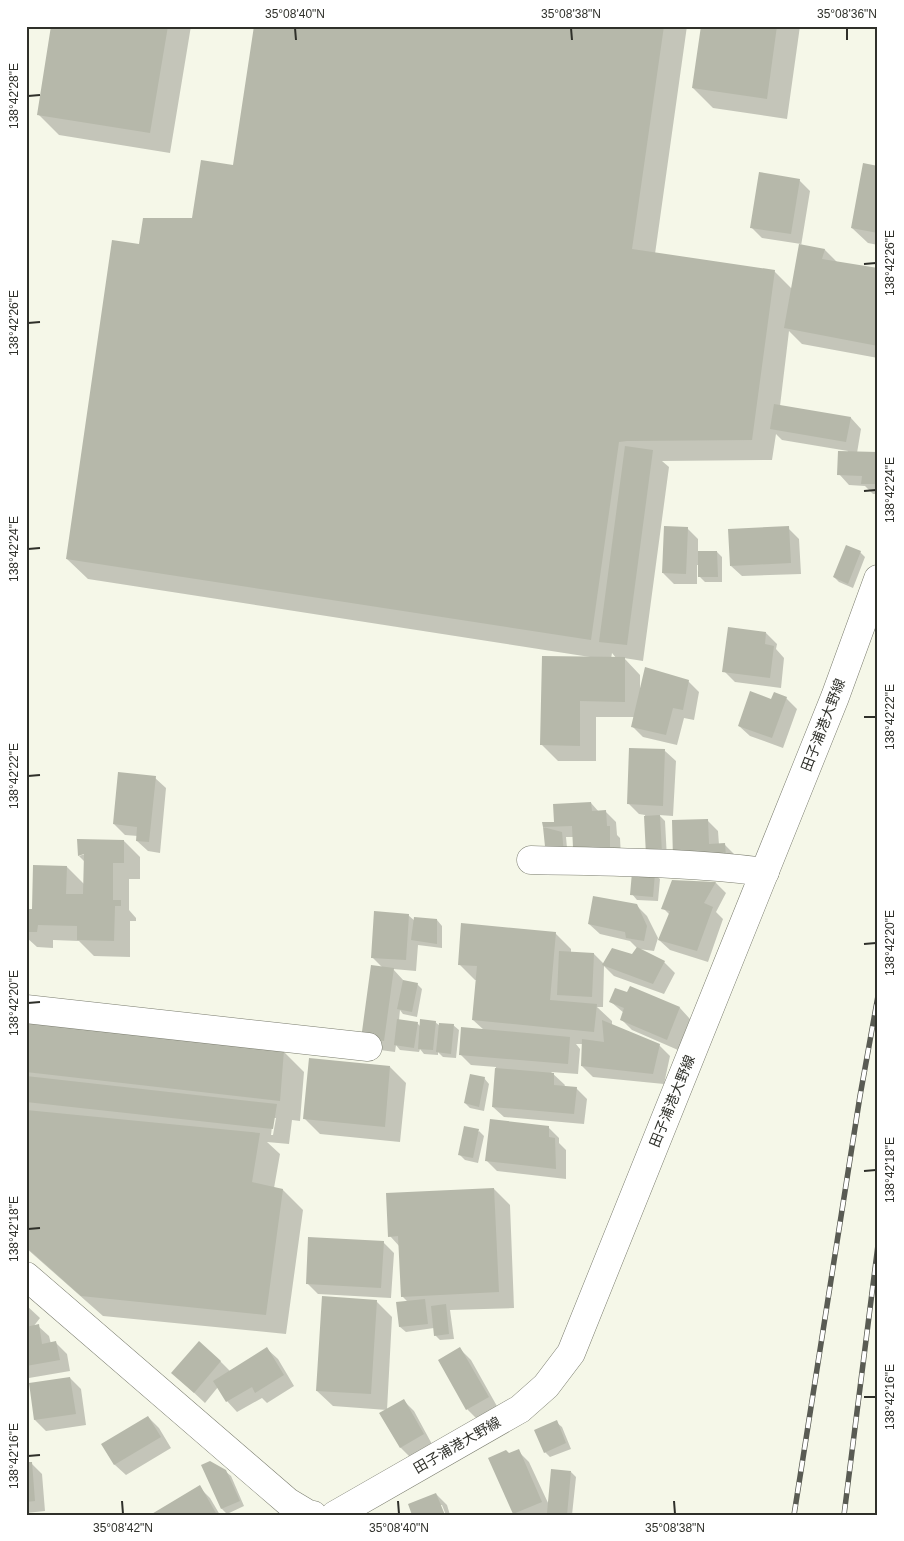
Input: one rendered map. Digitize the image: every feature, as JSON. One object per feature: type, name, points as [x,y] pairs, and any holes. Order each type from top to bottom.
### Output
[{"type":"main road","name":"田子浦港大野線","points":[[335,1515],[520,1409],[546,1386],[571,1353],[835,698],[878,580]]},
{"type":"main road","points":[[532,860],[659,862],[765,872]]},
{"type":"main road","points":[[26,1009],[368,1047]]},
{"type":"main road","points":[[26,1276],[288,1502],[312,1515]]},
{"type":"building","points":[[51,26],[168,26],[150,133],[37,115]]},
{"type":"building","points":[[254,26],[664,26],[632,249],[775,270],[752,440],[619,442],[591,640],[66,559],[112,240],[139,244],[143,218],[192,218],[201,160],[233,165]]},
{"type":"building","points":[[701,26],[777,26],[767,99],[692,88]]},
{"type":"building","points":[[863,163],[878,166],[878,233],[851,228]]},
{"type":"building","points":[[759,172],[800,179],[791,234],[750,228]]},
{"type":"building","points":[[799,244],[825,249],[822,259],[878,268],[878,346],[784,328]]},
{"type":"building","points":[[774,404],[851,417],[846,442],[770,429]]},
{"type":"building","points":[[625,446],[653,450],[627,645],[599,642]]},
{"type":"building","points":[[838,451],[878,452],[878,484],[861,484],[862,476],[837,475]]},
{"type":"building","points":[[664,526],[688,527],[686,574],[662,573]]},
{"type":"building","points":[[789,526],[791,563],[730,566],[728,529]]},
{"type":"building","points":[[846,545],[861,551],[848,584],[833,577]]},
{"type":"building","points":[[698,551],[717,551],[718,577],[698,577]]},
{"type":"building","points":[[728,627],[766,632],[765,644],[774,646],[770,678],[722,672]]},
{"type":"building","points":[[542,656],[625,657],[625,702],[580,701],[580,746],[540,745]]},
{"type":"building","points":[[645,667],[689,680],[683,710],[673,708],[666,735],[631,727]]},
{"type":"building","points":[[750,691],[771,699],[774,692],[787,697],[772,738],[738,726]]},
{"type":"building","points":[[629,748],[665,749],[663,806],[627,804]]},
{"type":"building","points":[[118,772],[156,776],[149,842],[136,841],[137,827],[113,824]]},
{"type":"building","points":[[591,802],[592,811],[606,810],[607,826],[610,826],[610,847],[573,848],[572,826],[543,827],[542,822],[554,822],[553,804]]},
{"type":"building","points":[[660,815],[662,854],[646,855],[644,816]]},
{"type":"building","points":[[708,819],[709,844],[725,843],[726,858],[673,859],[672,820]]},
{"type":"building","points":[[543,827],[562,832],[564,854],[546,856]]},
{"type":"building","points":[[77,839],[124,840],[124,863],[113,863],[113,900],[121,900],[121,906],[115,906],[114,941],[77,940],[77,926],[38,925],[37,932],[26,932],[26,909],[32,909],[33,865],[67,866],[66,894],[83,894],[84,854],[78,856]]},
{"type":"building","points":[[632,872],[655,873],[653,897],[630,895]]},
{"type":"building","points":[[672,880],[716,882],[704,903],[713,907],[697,951],[658,940],[670,911],[661,909]]},
{"type":"building","points":[[593,896],[637,904],[647,926],[644,941],[626,938],[625,932],[588,924]]},
{"type":"building","points":[[374,911],[409,914],[406,960],[371,958]]},
{"type":"building","points":[[414,917],[437,919],[437,944],[411,940]]},
{"type":"building","points":[[461,923],[556,932],[550,1000],[597,1004],[594,1032],[472,1020],[477,966],[458,965]]},
{"type":"building","points":[[637,947],[665,961],[653,984],[602,965],[612,948],[632,954]]},
{"type":"building","points":[[559,951],[594,953],[592,997],[557,995]]},
{"type":"building","points":[[371,965],[394,968],[384,1041],[361,1039]]},
{"type":"building","points":[[403,980],[418,983],[412,1012],[397,1009]]},
{"type":"building","points":[[630,986],[680,1007],[667,1040],[620,1020],[624,1008],[609,1002],[615,988],[627,992]]},
{"type":"building","points":[[397,1019],[418,1022],[414,1048],[394,1045]]},
{"type":"building","points":[[420,1019],[436,1021],[433,1050],[418,1049]]},
{"type":"building","points":[[602,1020],[660,1044],[653,1074],[581,1066],[582,1039],[604,1042]]},
{"type":"building","points":[[26,1023],[284,1050],[280,1101],[26,1072]]},
{"type":"building","points":[[439,1023],[454,1024],[451,1054],[436,1052]]},
{"type":"building","points":[[461,1027],[570,1037],[568,1064],[459,1055]]},
{"type":"building","points":[[309,1058],[390,1066],[385,1127],[303,1119]]},
{"type":"building","points":[[495,1068],[554,1073],[554,1085],[577,1087],[574,1114],[492,1107]]},
{"type":"building","points":[[470,1074],[485,1077],[479,1107],[464,1103]]},
{"type":"building","points":[[26,1076],[277,1104],[273,1129],[26,1102]]},
{"type":"building","points":[[26,1110],[260,1133],[252,1182],[283,1189],[266,1315],[81,1296],[26,1247]]},
{"type":"building","points":[[490,1119],[549,1126],[549,1137],[555,1138],[556,1169],[485,1161]]},
{"type":"building","points":[[464,1126],[479,1129],[473,1158],[458,1155]]},
{"type":"building","points":[[494,1188],[499,1292],[401,1297],[398,1236],[388,1237],[386,1193]]},
{"type":"building","points":[[308,1237],[384,1241],[381,1288],[306,1284]]},
{"type":"building","points":[[322,1296],[377,1300],[371,1394],[316,1391]]},
{"type":"building","points":[[425,1299],[428,1324],[399,1327],[396,1302]]},
{"type":"building","points":[[446,1304],[449,1334],[434,1336],[431,1306]]},
{"type":"building","points":[[39,1324],[42,1344],[56,1341],[60,1360],[26,1366],[26,1327]]},
{"type":"building","points":[[199,1341],[221,1361],[194,1393],[171,1373]]},
{"type":"building","points":[[267,1347],[284,1375],[255,1393],[252,1387],[226,1402],[213,1381]]},
{"type":"building","points":[[460,1347],[489,1397],[466,1410],[438,1360]]},
{"type":"building","points":[[70,1377],[76,1414],[34,1420],[29,1383]]},
{"type":"building","points":[[404,1399],[424,1434],[400,1448],[379,1413]]},
{"type":"building","points":[[148,1416],[161,1437],[114,1465],[101,1444]]},
{"type":"building","points":[[557,1420],[566,1443],[544,1453],[534,1430]]},
{"type":"building","points":[[519,1449],[542,1502],[513,1514],[488,1458],[506,1450],[509,1453]]},
{"type":"building","points":[[210,1461],[226,1470],[240,1501],[221,1509],[201,1465]]},
{"type":"building","points":[[26,1462],[32,1462],[35,1501],[26,1502]]},
{"type":"building","points":[[551,1469],[571,1471],[567,1515],[547,1513]]},
{"type":"building","points":[[200,1485],[217,1515],[150,1515]]},
{"type":"building","points":[[436,1493],[445,1515],[412,1515],[408,1504]]},
{"type":"railway","points":[[794,1515],[860,1096],[878,996]]},
{"type":"railway","points":[[844,1515],[878,1245]]}]
